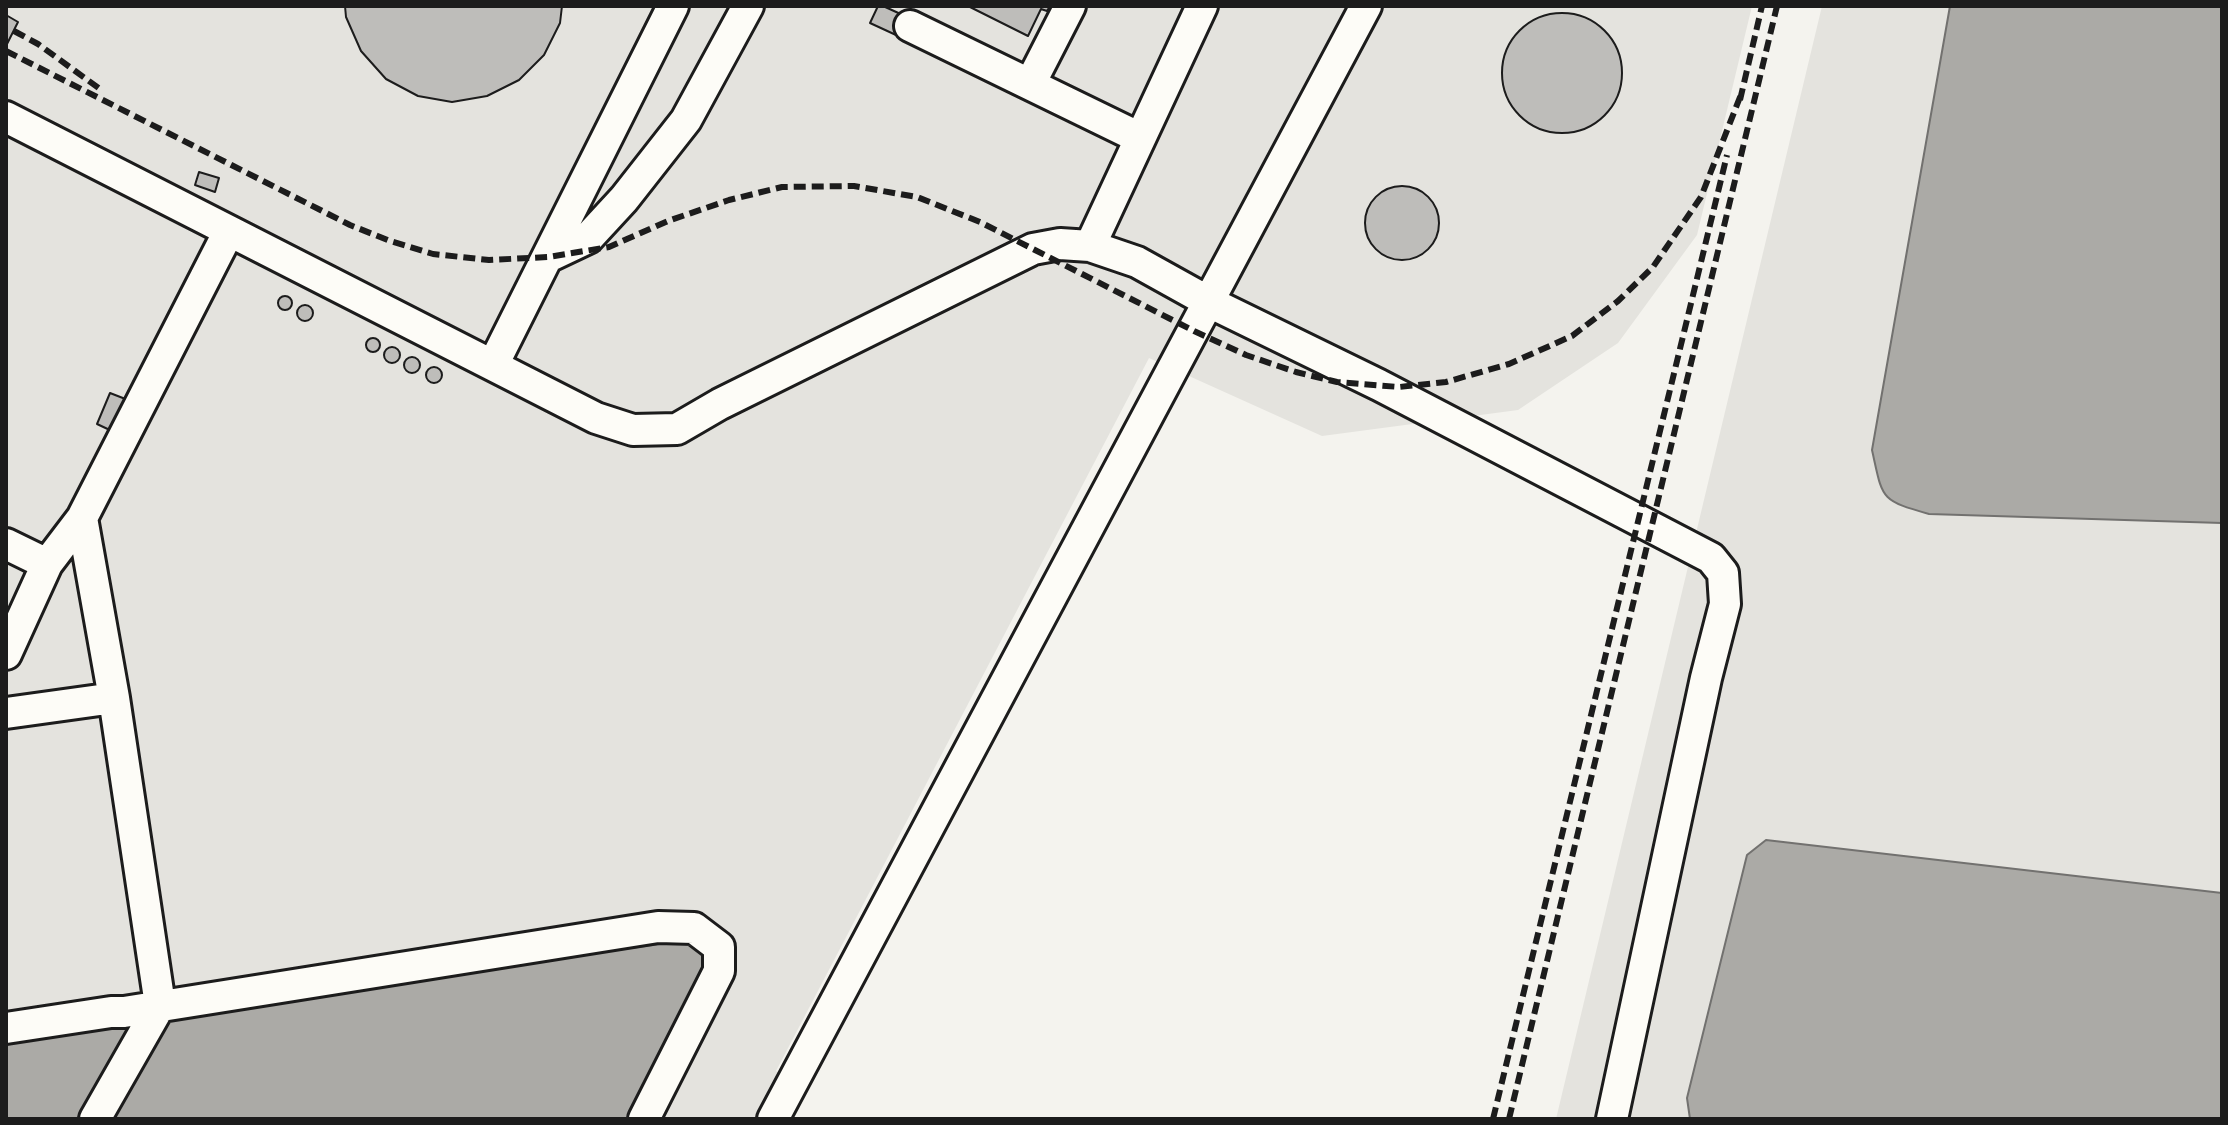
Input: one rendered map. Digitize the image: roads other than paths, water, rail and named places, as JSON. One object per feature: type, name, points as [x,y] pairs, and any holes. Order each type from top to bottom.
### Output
[{"type":"lane","points":[[493,365],[673,6]]},
{"type":"lane","points":[[548,257],[588,238],[624,199],[686,120],[748,6]]},
{"type":"lane","points":[[1030,84],[1070,6]]},
{"type":"lane","points":[[1090,246],[1202,6]]},
{"type":"lane","points":[[773,1119],[1366,6]]},
{"type":"lane","points":[[910,26],[1140,138]]},
{"type":"lane","points":[[6,117],[596,418],[633,430],[677,429],[720,404],[1033,249],[1060,244],[1090,246],[1137,262],[1209,302],[1379,385],[1711,558],[1723,573],[1725,604],[1703,693],[1612,1119]]},
{"type":"lane","points":[[6,654],[47,564],[82,518],[229,231]]},
{"type":"lane","points":[[82,518],[114,698],[160,1005],[95,1119]]},
{"type":"lane","points":[[6,544],[47,564]]},
{"type":"lane","points":[[6,713],[114,698]]},
{"type":"lane","points":[[6,1028],[658,927],[694,928],[719,947],[719,971],[644,1119]]},
{"type":"railway","points":[[1740,100],[1762,6]]},
{"type":"railway","points":[[1509,1119],[1777,6]]},
{"type":"railway","points":[[14,31],[38,44],[100,89]]},
{"type":"railway","points":[[6,51],[350,225],[433,254],[489,260],[548,257],[609,247],[668,221],[729,200],[782,187],[854,186],[917,197],[980,222],[1246,355],[1337,382],[1399,387],[1446,382],[1509,364],[1572,336],[1618,301],[1653,267],[1701,197],[1742,92]]},
{"type":"railway","points":[[1493,1119],[1727,155]]}]
